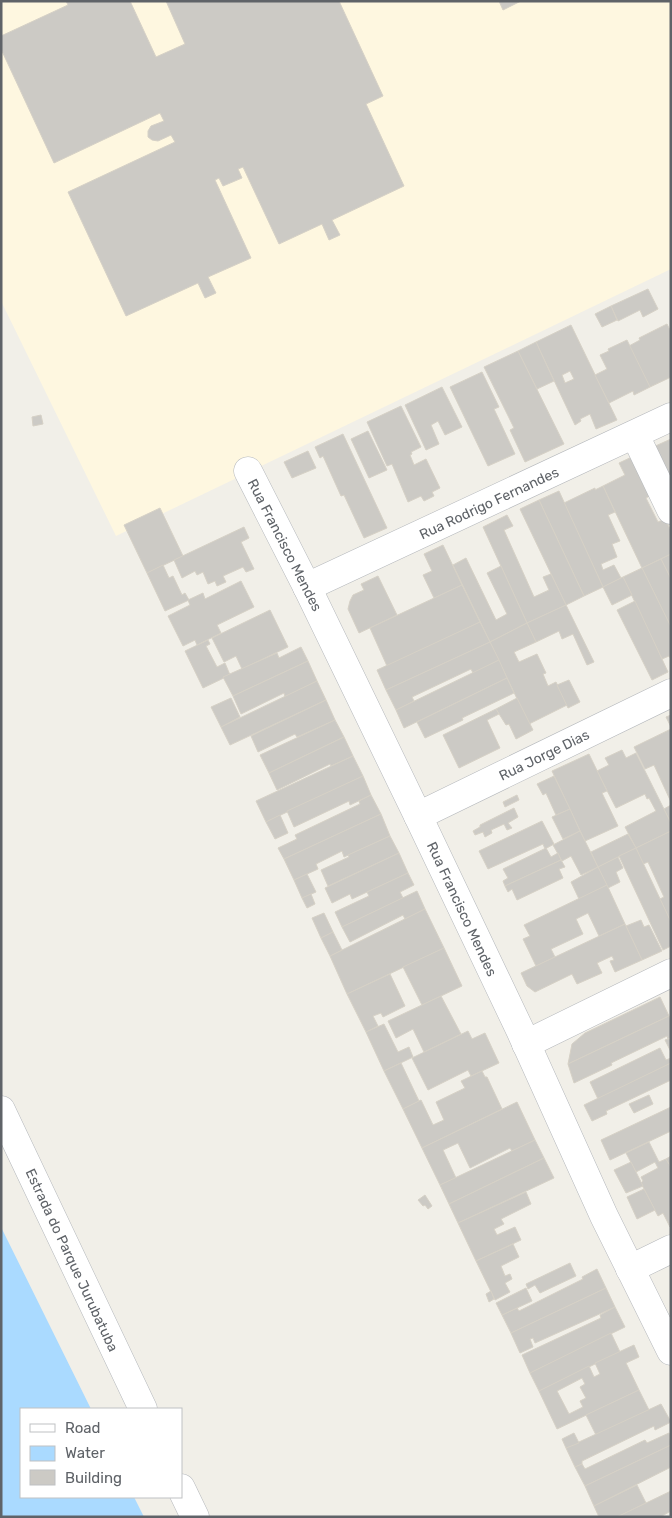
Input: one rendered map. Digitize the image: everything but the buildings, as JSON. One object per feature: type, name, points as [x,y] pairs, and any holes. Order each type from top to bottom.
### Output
[{"type":"street","name":"Rua Rodrigo Fernandes","points":[[307,588],[671,417]]},
{"type":"street","points":[[634,435],[671,510]]},
{"type":"street","name":"Rua Francisco Mendes","points":[[248,471],[418,816],[526,1044],[604,1216],[671,1351]]},
{"type":"street","name":"Rua Jorge Dias","points":[[418,816],[671,694]]},
{"type":"street","points":[[526,1044],[671,973]]},
{"type":"street","name":"Estrada do Parque Jurubatuba","points":[[1,1110],[144,1408]]},
{"type":"street","points":[[630,1268],[671,1249]]},
{"type":"street","points":[[182,1490],[195,1517]]},
{"type":"shaded area","points":[[1,1],[671,1],[671,269],[116,536],[1,301]]},
{"type":"water","points":[[1,1227],[91,1408],[20,1408],[20,1498],[134,1498],[144,1517],[1,1517]]}]
